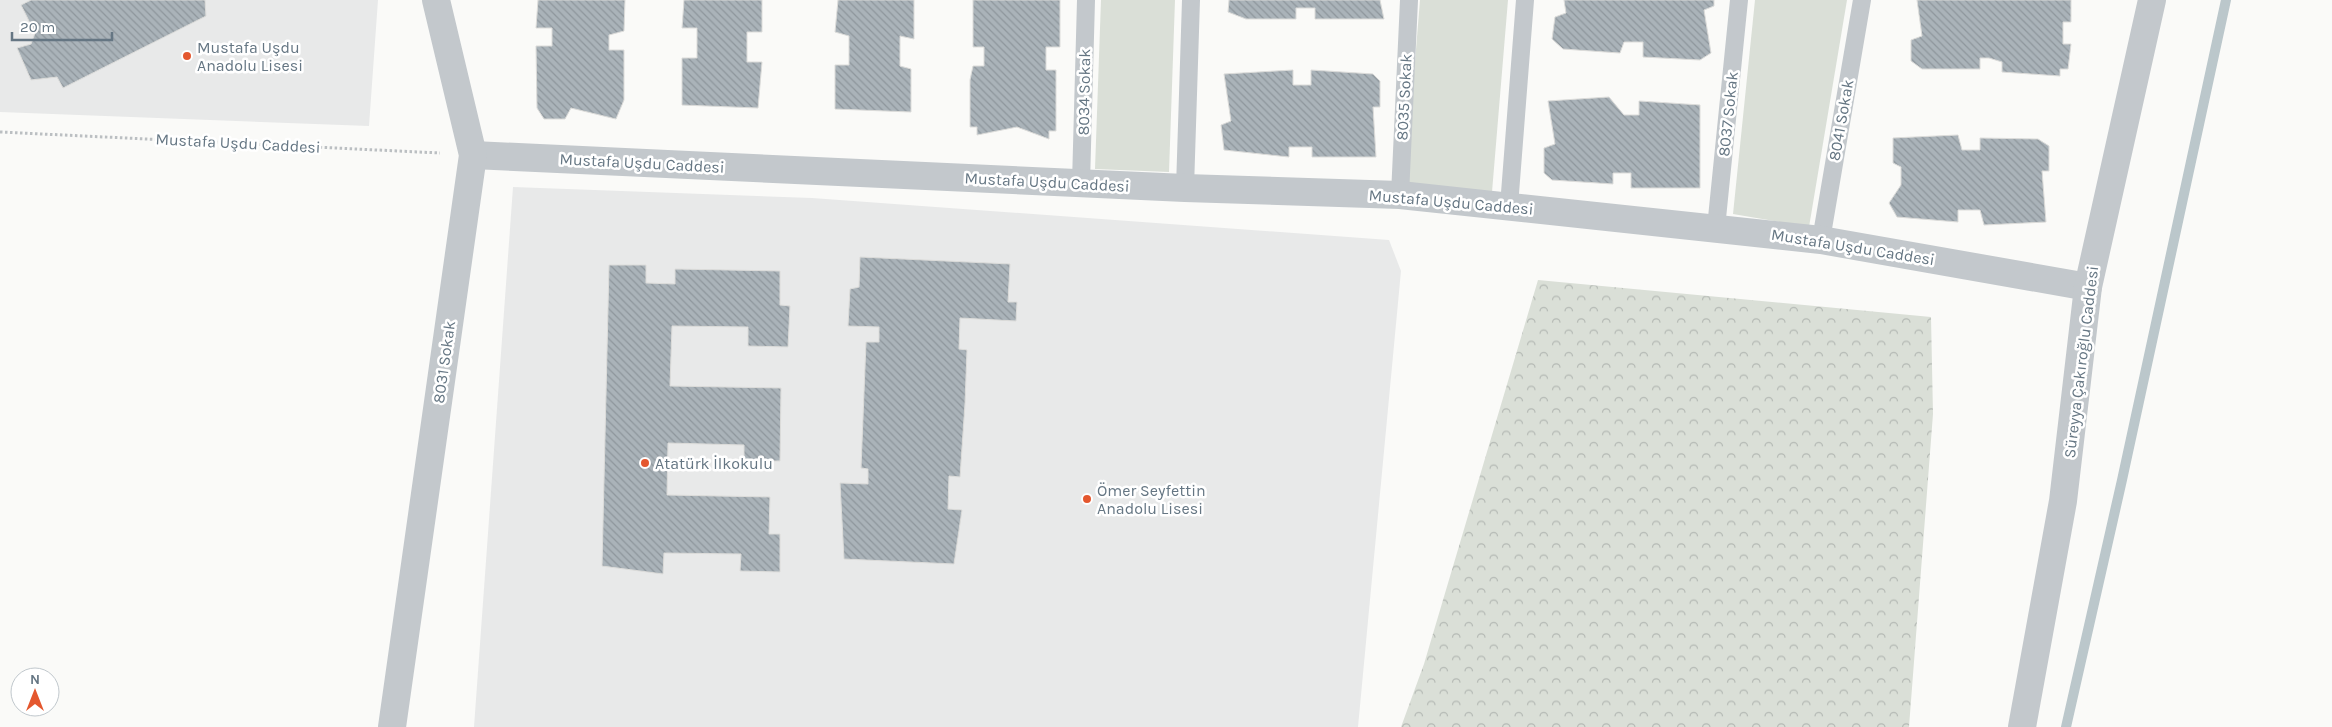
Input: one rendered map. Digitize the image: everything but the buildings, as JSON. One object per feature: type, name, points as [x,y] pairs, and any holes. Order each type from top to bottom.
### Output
[{"type":"street","name":"8031 Sokak","points":[[392,727],[474,154],[436,0]]},
{"type":"street","name":"Süreyya Çakıroğlu Caddesi","points":[[2022,727],[2063,500],[2088,287],[2152,0]]},
{"type":"street","name":"Mustafa Uşdu Caddesi","points":[[474,154],[1185,188],[1400,195],[1821,240],[2088,287]]},
{"type":"lane","name":"8034 Sokak","points":[[1081,183],[1086,0]]},
{"type":"lane","points":[[1185,188],[1191,0]]},
{"type":"lane","name":"8035 Sokak","points":[[1400,195],[1409,0]]},
{"type":"lane","points":[[1509,206],[1525,0]]},
{"type":"lane","name":"8037 Sokak","points":[[1716,228],[1739,0]]},
{"type":"lane","name":"8041 Sokak","points":[[1821,240],[1862,0]]},
{"type":"path","name":"Mustafa Uşdu Caddesi","points":[[0,132],[474,154]]},
{"type":"shaded area","name":"Mustafa Uşdu Anadolu Lisesi","points":[[0,0],[378,0],[369,126],[0,112]]},
{"type":"shaded area","name":"Ömer Seyfettin Anadolu Lisesi","points":[[513,187],[812,198],[1389,240],[1401,271],[1358,727],[474,727]]},
{"type":"green space","points":[[1101,0],[1175,0],[1169,172],[1095,169]]},
{"type":"green space","points":[[1420,0],[1508,0],[1492,192],[1405,185]]},
{"type":"green space","points":[[1755,0],[1847,0],[1809,227],[1733,214]]},
{"type":"green space","points":[[1538,280],[1931,317],[1933,414],[1909,727],[1401,727],[1424,664]]},
{"type":"waterway","points":[[2066,727],[2122,480],[2226,0]]},
{"type":"place","name":"Mustafa Uşdu Anadolu Lisesi","points":[[187,56]]},
{"type":"place","name":"Atatürk İlkokulu","points":[[645,463]]},
{"type":"place","name":"Ömer Seyfettin Anadolu Lisesi","points":[[1087,499]]}]
